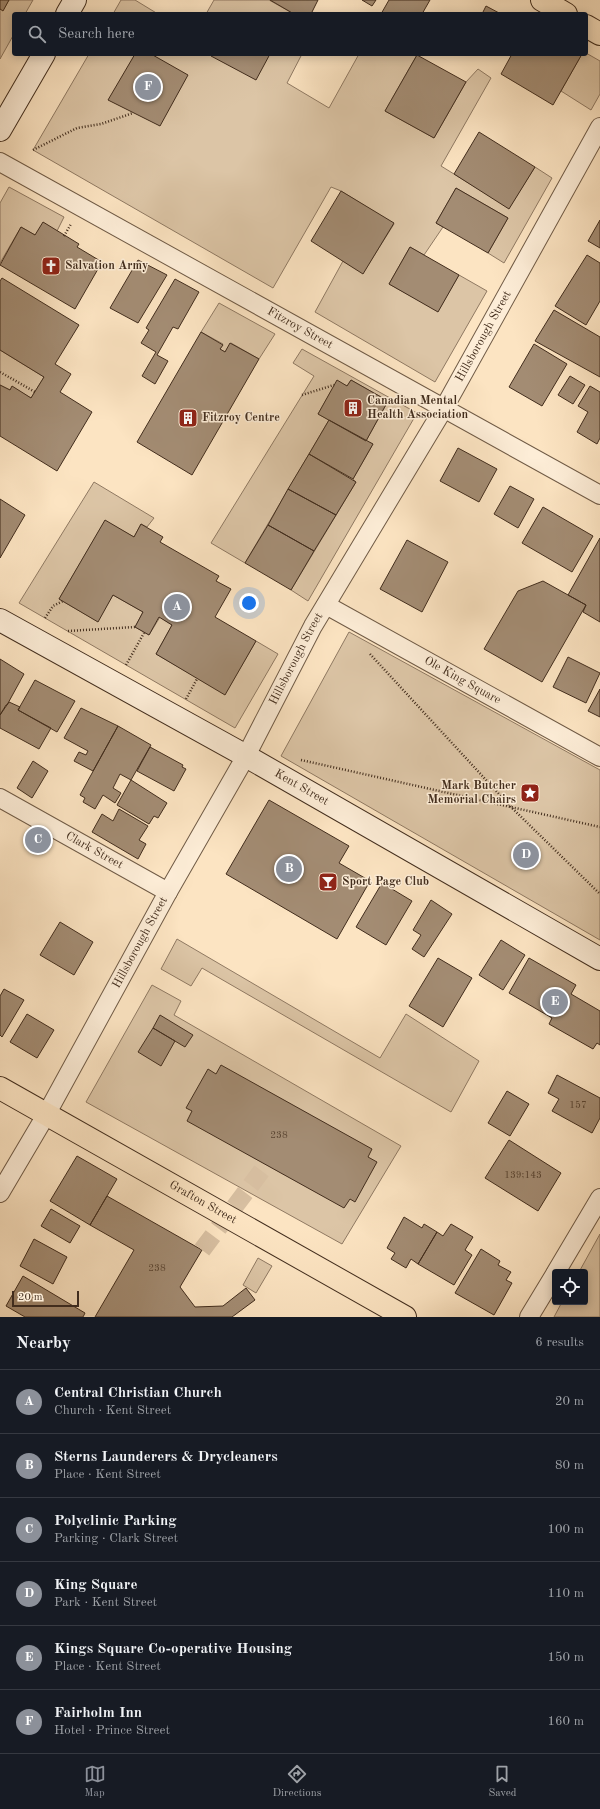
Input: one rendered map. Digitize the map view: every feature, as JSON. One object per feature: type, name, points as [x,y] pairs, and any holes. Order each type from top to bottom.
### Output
[{"type":"main road","points":[[542,0],[563,12]]},
{"type":"main road","points":[[588,27],[600,34]]},
{"type":"main road","name":"Grafton Street","points":[[0,1088],[405,1317]]},
{"type":"street","points":[[68,12],[75,0]]},
{"type":"street","points":[[0,130],[43,56]]},
{"type":"street","name":"Hillsborough Street","points":[[0,1193],[46,1114],[168,892],[246,756],[326,605],[444,408],[600,127]]},
{"type":"street","name":"Fitzroy Street","points":[[0,162],[600,495]]},
{"type":"street","name":"Ole King Square","points":[[326,605],[600,757]]},
{"type":"street","name":"Kent Street","points":[[0,620],[246,756],[600,959]]},
{"type":"street","name":"Clark Street","points":[[0,798],[168,892]]},
{"type":"street","points":[[558,1269],[600,1198]]},
{"type":"street","points":[[529,1317],[552,1280]]},
{"type":"path","points":[[33,150],[77,128],[101,124],[133,112]]},
{"type":"path","points":[[64,236],[72,222]]},
{"type":"path","points":[[0,372],[35,392]]},
{"type":"path","points":[[302,395],[334,385]]},
{"type":"path","points":[[45,618],[53,606],[63,601]]},
{"type":"path","points":[[68,631],[135,627]]},
{"type":"path","points":[[126,665],[144,632]]},
{"type":"path","points":[[366,649],[510,806],[600,894]]},
{"type":"path","points":[[185,699],[197,678]]},
{"type":"path","points":[[296,759],[600,827]]},
{"type":"shaded area","points":[[9,0],[33,0],[26,12],[12,12],[12,38],[0,59],[0,9],[3,10]]},
{"type":"shaded area","points":[[121,0],[135,0],[155,12],[114,12]]},
{"type":"shaded area","points":[[214,0],[269,0],[290,12],[207,12]]},
{"type":"shaded area","points":[[588,54],[600,61],[600,94],[591,110],[561,91],[581,56],[588,56]]},
{"type":"shaded area","points":[[88,56],[301,56],[287,83],[329,108],[358,56],[416,56],[385,111],[434,138],[466,82],[478,69],[491,78],[441,166],[509,208],[535,167],[552,178],[504,263],[488,253],[508,218],[456,188],[436,223],[443,227],[424,255],[410,247],[389,284],[438,311],[459,275],[487,291],[435,382],[315,312],[343,261],[363,273],[394,224],[341,191],[331,187],[273,288],[33,150]]},
{"type":"shaded area","points":[[9,187],[64,217],[57,231],[35,235],[21,227],[0,263],[0,203]]},
{"type":"shaded area","points":[[219,303],[275,334],[259,359],[231,343],[225,352],[220,349],[223,344],[201,332]]},
{"type":"shaded area","points":[[302,349],[417,413],[308,601],[291,590],[356,482],[353,479],[373,444],[366,441],[388,401],[351,380],[347,386],[337,381],[318,414],[329,420],[245,563],[211,543],[314,376],[293,363]]},
{"type":"shaded area","points":[[0,350],[44,377],[31,398],[12,387],[10,390],[0,385]]},
{"type":"shaded area","points":[[94,482],[154,518],[147,527],[141,524],[134,537],[105,521],[59,599],[97,621],[113,595],[143,612],[135,627],[149,635],[160,617],[172,625],[156,654],[225,694],[256,641],[278,654],[235,728],[19,603]]},
{"type":"shaded area","points":[[349,632],[600,770],[600,940],[281,756]]},
{"type":"shaded area","points":[[177,939],[380,1058],[406,1014],[479,1061],[451,1112],[202,968],[191,986],[161,969]]},
{"type":"shaded area","points":[[152,985],[181,1001],[174,1015],[401,1146],[342,1244],[86,1102]]},
{"type":"shaded area","points":[[600,1234],[600,1317],[554,1317],[560,1305],[588,1305],[588,1269],[581,1269]]},
{"type":"shaded area","points":[[258,1258],[272,1266],[256,1293],[243,1285]]},
{"type":"building","points":[[0,0],[9,0],[3,11],[0,9]]},
{"type":"building","points":[[270,0],[318,0],[312,12],[291,12]]},
{"type":"building","points":[[362,0],[376,0],[372,6]]},
{"type":"building","points":[[389,0],[430,0],[423,12],[382,12]]},
{"type":"building","points":[[486,6],[497,12],[483,12]]},
{"type":"building","points":[[134,56],[155,56],[188,75],[160,126],[108,100]]},
{"type":"building","points":[[211,56],[269,56],[256,80]]},
{"type":"building","points":[[416,56],[466,82],[434,138],[385,111]]},
{"type":"building","points":[[511,56],[581,56],[553,105],[501,74]]},
{"type":"building","points":[[479,132],[535,167],[509,209],[454,174]]},
{"type":"building","points":[[456,188],[508,218],[488,253],[436,223]]},
{"type":"building","points":[[341,191],[394,223],[363,274],[311,241]]},
{"type":"building","points":[[600,220],[600,248],[588,241]]},
{"type":"building","name":"Salvation Army","points":[[43,222],[79,244],[77,247],[102,262],[75,309],[0,265],[21,227],[35,235]]},
{"type":"building","points":[[410,247],[459,275],[438,312],[389,284]]},
{"type":"building","points":[[587,255],[600,263],[600,301],[586,325],[555,306]]},
{"type":"building","points":[[138,260],[167,275],[138,323],[110,308]]},
{"type":"building","points":[[2,278],[79,325],[55,364],[71,374],[60,392],[92,412],[57,471],[0,436],[0,385],[10,390],[12,386],[31,398],[44,377],[0,350],[0,281]]},
{"type":"building","points":[[175,279],[199,292],[178,329],[173,327],[157,355],[168,361],[155,384],[142,376],[156,352],[141,343],[149,330],[146,328]]},
{"type":"building","points":[[554,310],[600,337],[600,377],[535,341]]},
{"type":"building","name":"Fitzroy Centre","points":[[201,332],[223,345],[220,349],[225,352],[230,343],[259,359],[192,475],[137,442]]},
{"type":"building","points":[[534,344],[567,364],[542,406],[509,387]]},
{"type":"building","points":[[570,376],[585,385],[573,404],[558,395]]},
{"type":"building","name":"Canadian Mental Health Association","points":[[337,380],[347,386],[351,380],[388,401],[366,441],[318,414]]},
{"type":"building","points":[[590,386],[600,392],[600,438],[597,444],[577,432],[588,412],[578,406]]},
{"type":"building","points":[[329,420],[373,444],[353,479],[309,454]]},
{"type":"building","points":[[458,448],[497,469],[479,502],[440,481]]},
{"type":"building","points":[[309,454],[356,482],[336,515],[288,489]]},
{"type":"building","points":[[510,486],[534,499],[518,528],[494,514]]},
{"type":"building","points":[[288,489],[336,515],[314,551],[268,525]]},
{"type":"building","points":[[0,499],[25,515],[0,558]]},
{"type":"building","points":[[543,507],[593,536],[572,572],[522,543]]},
{"type":"building","points":[[105,520],[134,537],[141,524],[163,537],[160,542],[219,576],[216,581],[231,589],[215,617],[256,641],[225,695],[156,654],[172,625],[159,617],[149,635],[135,627],[143,612],[113,595],[98,622],[59,599]]},
{"type":"building","points":[[268,525],[314,551],[291,590],[245,563]]},
{"type":"building","points":[[600,538],[600,622],[583,612],[586,605],[568,595]]},
{"type":"building","points":[[407,540],[448,562],[422,612],[380,589]]},
{"type":"building","points":[[543,581],[586,605],[542,682],[484,649],[518,591]]},
{"type":"building","points":[[568,657],[600,673],[586,703],[553,687]]},
{"type":"building","points":[[0,659],[24,674],[0,715]]},
{"type":"building","points":[[35,680],[75,701],[57,732],[18,710]]},
{"type":"building","points":[[600,689],[600,717],[588,711]]},
{"type":"building","points":[[9,702],[20,707],[18,710],[51,728],[39,749],[0,728],[0,715]]},
{"type":"building","points":[[81,708],[118,726],[93,771],[74,761],[79,752],[86,755],[88,751],[64,738]]},
{"type":"building","points":[[118,726],[151,745],[131,780],[120,774],[113,788],[121,793],[115,803],[103,795],[95,809],[83,802],[85,798],[80,795]]},
{"type":"building","points":[[150,747],[183,765],[182,767],[186,769],[174,791],[137,771]]},
{"type":"building","points":[[33,761],[48,771],[32,798],[17,788]]},
{"type":"building","points":[[131,780],[167,803],[158,818],[154,816],[149,824],[117,805]]},
{"type":"building","points":[[269,800],[349,846],[339,863],[370,881],[337,939],[226,874]]},
{"type":"building","points":[[119,809],[148,826],[139,840],[146,844],[138,859],[92,832],[102,814],[113,821]]},
{"type":"building","points":[[382,883],[412,901],[386,945],[356,927]]},
{"type":"building","points":[[431,900],[452,914],[424,957],[412,949],[421,935],[413,930]]},
{"type":"building","points":[[60,922],[93,942],[74,975],[40,955]]},
{"type":"building","points":[[501,940],[525,955],[503,990],[479,975]]},
{"type":"building","points":[[438,958],[472,978],[443,1027],[409,1006]]},
{"type":"building","points":[[529,958],[576,985],[571,994],[600,1011],[600,1045],[597,1043],[593,1049],[549,1024],[552,1018],[509,993]]},
{"type":"building","points":[[4,989],[24,1000],[2,1037],[0,1035],[0,996]]},
{"type":"building","points":[[27,1014],[54,1030],[37,1058],[10,1042]]},
{"type":"building","points":[[160,1015],[193,1035],[185,1047],[153,1028]]},
{"type":"building","points":[[153,1028],[175,1041],[161,1066],[138,1052]]},
{"type":"building","points":[[221,1065],[372,1149],[368,1157],[377,1162],[355,1202],[350,1199],[344,1208],[187,1121],[192,1111],[186,1108],[208,1069],[216,1074]]},
{"type":"building","points":[[557,1075],[600,1098],[600,1118],[592,1133],[552,1111],[559,1099],[548,1093]]},
{"type":"building","points":[[507,1091],[529,1104],[510,1136],[488,1123]]},
{"type":"building","points":[[509,1140],[561,1173],[538,1211],[485,1178]]},
{"type":"building","points":[[77,1156],[117,1179],[90,1225],[50,1201]]},
{"type":"building","points":[[107,1196],[202,1250],[180,1287],[195,1307],[223,1306],[246,1288],[255,1300],[232,1317],[95,1317],[134,1250],[90,1225]]},
{"type":"building","points":[[51,1209],[80,1226],[70,1243],[41,1226]]},
{"type":"building","points":[[404,1217],[422,1228],[424,1224],[437,1232],[418,1264],[411,1259],[406,1268],[391,1259],[395,1253],[387,1248]]},
{"type":"building","points":[[451,1224],[473,1237],[465,1250],[472,1255],[454,1285],[418,1264],[437,1232],[443,1236]]},
{"type":"building","points":[[34,1239],[67,1257],[53,1284],[20,1266]]},
{"type":"building","points":[[481,1249],[500,1261],[498,1265],[511,1272],[506,1280],[512,1283],[494,1315],[455,1293]]},
{"type":"building","points":[[23,1276],[85,1313],[83,1317],[25,1317],[6,1306]]},
{"type":"tunnel","points":[[202,1250],[266,1165]]},
{"type":"place","name":"Fairholm Inn","points":[[148,87]]},
{"type":"place","name":"Salvation Army","points":[[51,266]]},
{"type":"place","name":"Canadian Mental Health Association","points":[[353,408]]},
{"type":"place","name":"Fitzroy Centre","points":[[188,418]]},
{"type":"place","name":"Central Christian Church","points":[[177,607]]},
{"type":"place","name":"Mark Butcher Memorial Chairs","points":[[530,793]]},
{"type":"place","name":"Polyclinic Parking","points":[[38,840]]},
{"type":"place","name":"King Square","points":[[526,855]]},
{"type":"place","name":"Sterns Launderers & Drycleaners","points":[[289,869]]},
{"type":"place","name":"Sport Page Club","points":[[328,882]]},
{"type":"place","name":"Kings Square Co-operative Housing","points":[[555,1002]]}]
